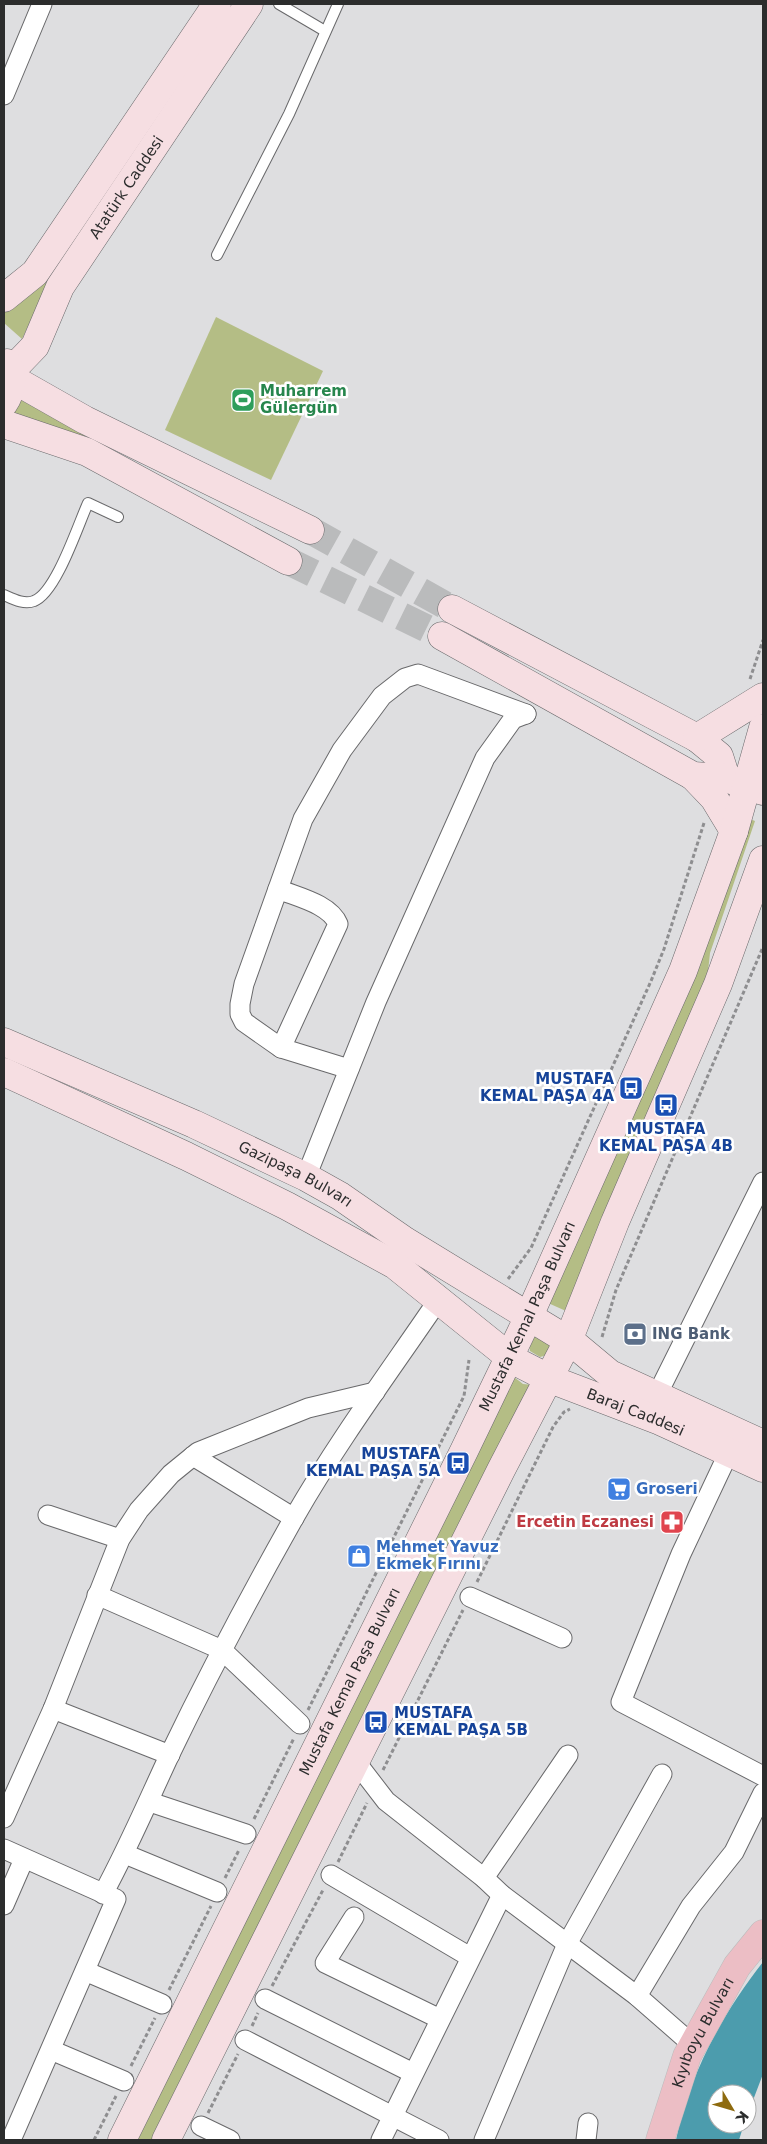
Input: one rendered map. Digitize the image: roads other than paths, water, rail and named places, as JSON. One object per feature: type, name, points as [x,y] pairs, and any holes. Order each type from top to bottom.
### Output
[{"type":"main road","name":"Atatürk Caddesi","points":[[4,298],[35,273],[216,4]]},
{"type":"main road","name":"Atatürk Caddesi","points":[[8,369],[35,346],[60,287],[249,4]]},
{"type":"main road","points":[[4,404],[11,388],[8,369]]},
{"type":"main road","points":[[8,369],[85,420],[310,530]]},
{"type":"main road","points":[[4,424],[86,452],[288,561]]},
{"type":"main road","points":[[452,609],[697,738],[719,756],[745,785]]},
{"type":"main road","points":[[442,636],[693,776],[714,798],[734,831]]},
{"type":"main road","points":[[697,738],[756,690]]},
{"type":"main road","name":"Mustafa Kemal Paşa Bulvarı","points":[[122,2140],[529,1316],[683,971],[734,831],[745,785],[763,728]]},
{"type":"main road","points":[[693,776],[745,785]]},
{"type":"main road","points":[[166,2140],[501,1470],[550,1379],[568,1341],[615,1222],[718,984],[763,860]]},
{"type":"main road","name":"Gazipaşa Bulvarı","points":[[8,1044],[194,1124],[306,1176],[340,1196],[405,1241],[568,1341]]},
{"type":"main road","name":"Gazipaşa Bulvarı","points":[[4,1072],[186,1156],[287,1206],[395,1265],[509,1357]]},
{"type":"main road","name":"Baraj Caddesi","points":[[568,1341],[610,1374],[656,1397],[763,1444]]},
{"type":"main road","name":"Baraj Caddesi","points":[[509,1357],[550,1379],[660,1421],[763,1468]]},
{"type":"main road","name":"Kıyıboyu Bulvarı","points":[[660,2140],[687,2056],[737,1966],[763,1934]]},
{"type":"street","points":[[4,95],[42,4]]},
{"type":"street","points":[[306,1176],[376,1002],[485,758],[513,719],[526,714],[418,674],[405,678],[382,696],[342,750],[303,819],[244,984],[240,1004],[240,1014],[244,1022],[281,1048],[349,1069]]},
{"type":"street","points":[[278,889],[327,910],[335,916],[338,924],[281,1048]]},
{"type":"street","points":[[656,1397],[763,1182]]},
{"type":"street","points":[[103,1894],[125,1854],[170,1755],[222,1650],[294,1518],[321,1472],[439,1299]]},
{"type":"street","points":[[4,1818],[54,1709],[120,1539],[139,1510],[171,1474],[198,1452],[308,1408],[376,1392]]},
{"type":"street","points":[[728,1452],[681,1554],[621,1702],[763,1776]]},
{"type":"street","points":[[193,1456],[294,1518]]},
{"type":"street","points":[[48,1515],[120,1539]]},
{"type":"street","points":[[98,1595],[222,1650],[300,1724]]},
{"type":"street","points":[[470,1597],[562,1638]]},
{"type":"street","points":[[54,1709],[170,1755]]},
{"type":"street","points":[[484,1878],[568,1755]]},
{"type":"street","points":[[356,1762],[386,1801],[502,1894],[637,1996],[693,2045]]},
{"type":"street","points":[[484,2140],[567,1944],[662,1774]]},
{"type":"street","points":[[637,1996],[692,1906],[734,1852],[763,1794]]},
{"type":"street","points":[[150,1802],[246,1834]]},
{"type":"street","points":[[4,1849],[116,1899],[15,2135]]},
{"type":"street","points":[[125,1854],[218,1892]]},
{"type":"street","points":[[4,1905],[24,1859]]},
{"type":"street","points":[[331,1875],[470,1958]]},
{"type":"street","points":[[381,2140],[502,1894]]},
{"type":"street","points":[[354,1917],[325,1963],[440,2019]]},
{"type":"street","points":[[85,1971],[162,2004]]},
{"type":"street","points":[[265,1999],[413,2073]]},
{"type":"street","points":[[245,2040],[438,2140]]},
{"type":"street","points":[[51,2050],[124,2081]]},
{"type":"street","points":[[201,2126],[230,2140]]},
{"type":"lane","points":[[279,4],[325,31]]},
{"type":"lane","points":[[217,255],[289,114],[338,4]]},
{"type":"lane","points":[[4,595],[24,603],[34,601],[44,594],[56,574],[88,503],[118,516]]},
{"type":"water","points":[[763,1962],[763,2074],[757,2090],[757,2084],[707,2084],[707,2134],[741,2134],[739,2140],[676,2140],[689,2092],[698,2069],[721,2024]]},
{"type":"tunnel","points":[[310,530],[452,609]]},
{"type":"tunnel","points":[[288,561],[442,636]]},
{"type":"place","name":"Muharrem Gülergün","points":[[243,400]]},
{"type":"place","name":"MUSTAFA KEMAL PAŞA 4A","points":[[631,1088]]},
{"type":"place","name":"MUSTAFA KEMAL PAŞA 4B","points":[[666,1105]]},
{"type":"place","name":"ING Bank","points":[[635,1334]]},
{"type":"place","name":"MUSTAFA KEMAL PAŞA 5A","points":[[458,1463]]},
{"type":"place","name":"Groseri","points":[[619,1489]]},
{"type":"place","name":"Ercetin Eczanesi","points":[[672,1522]]},
{"type":"place","name":"Mehmet Yavuz Ekmek Fırını","points":[[359,1556]]},
{"type":"place","name":"MUSTAFA KEMAL PAŞA 5B","points":[[376,1722]]}]
